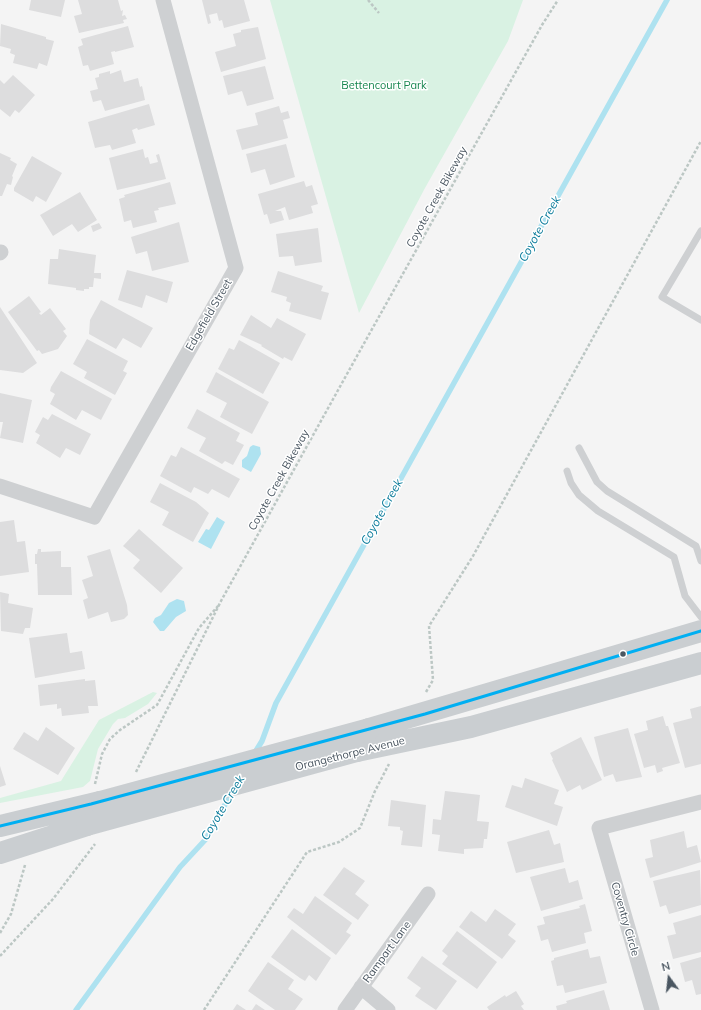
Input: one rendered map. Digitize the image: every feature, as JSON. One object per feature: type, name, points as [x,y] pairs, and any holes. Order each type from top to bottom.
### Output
[{"type":"main road","name":"Orangethorpe Avenue","points":[[0,826],[96,803],[413,717],[701,631]]},
{"type":"main road","name":"Orangethorpe Avenue","points":[[0,853],[26,844],[93,832],[357,751],[471,726],[701,663]]},
{"type":"street","name":"Edgefield Street","points":[[0,486],[94,518],[236,268],[163,0]]},
{"type":"street","name":"Coventry Circle","points":[[652,1010],[599,828],[701,802]]},
{"type":"street","name":"Rampart Lane","points":[[345,1010],[428,894]]},
{"type":"street","points":[[361,987],[388,1010]]},
{"type":"lane","points":[[701,231],[662,297],[701,320]]},
{"type":"lane","points":[[580,448],[597,482],[607,491],[699,547],[701,561]]},
{"type":"lane","points":[[567,471],[571,483],[579,495],[598,511],[674,557],[685,596],[701,617]]},
{"type":"path","points":[[368,0],[379,13]]},
{"type":"path","name":"Coyote Creek Bikeway","points":[[134,776],[222,601],[542,25],[558,0]]},
{"type":"path","points":[[413,717],[433,680],[429,626],[473,556],[701,141]]},
{"type":"path","points":[[96,803],[102,754],[110,740],[120,730],[157,706],[199,628],[222,601]]},
{"type":"path","points":[[204,1010],[307,852],[339,842],[360,828],[375,791],[401,741]]},
{"type":"path","points":[[0,956],[53,899],[93,832]]},
{"type":"path","points":[[0,933],[11,914],[19,889],[26,860],[26,844]]},
{"type":"green space","name":"Bettencourt Park","points":[[270,0],[523,0],[508,41],[425,188],[359,313]]},
{"type":"green space","points":[[153,692],[157,693],[148,704],[125,718],[118,719],[113,724],[98,749],[90,781],[83,787],[0,803],[0,798],[61,781],[99,720]]},
{"type":"water","points":[[253,445],[260,447],[261,454],[251,472],[242,467],[242,460],[247,456],[250,447]]},
{"type":"water","points":[[217,517],[225,522],[211,549],[198,542],[206,529],[209,530]]},
{"type":"water","points":[[177,599],[184,601],[186,611],[176,617],[164,631],[160,631],[153,622],[155,618],[161,615],[169,603]]},
{"type":"building","points":[[31,0],[65,0],[61,17],[29,10]]},
{"type":"building","points":[[78,0],[118,0],[121,11],[123,10],[122,16],[125,15],[127,19],[123,20],[124,23],[79,33],[74,16],[82,14]]},
{"type":"building","points":[[202,0],[244,0],[250,21],[224,28],[222,20],[219,21],[217,13],[209,15],[211,23],[208,24]]},
{"type":"building","points":[[1,24],[46,37],[46,39],[54,41],[47,66],[39,63],[37,69],[13,63],[15,55],[10,53],[11,49],[0,46]]},
{"type":"building","points":[[128,26],[134,47],[111,52],[114,64],[90,71],[88,65],[83,66],[78,47],[83,45],[81,39]]},
{"type":"building","points":[[258,27],[266,59],[221,72],[215,52],[236,46],[233,34],[241,32],[241,30]]},
{"type":"building","points":[[265,66],[274,99],[247,106],[242,91],[228,95],[223,76]]},
{"type":"building","points":[[121,70],[124,82],[138,78],[140,87],[142,86],[145,100],[105,111],[101,100],[93,102],[90,91],[98,89],[95,78],[99,77],[99,74],[110,71],[110,74]]},
{"type":"building","points":[[13,75],[35,95],[19,113],[15,110],[10,117],[0,109],[0,80],[4,84]]},
{"type":"building","points":[[149,104],[155,125],[138,130],[137,128],[132,130],[136,143],[112,150],[110,145],[95,148],[88,122]]},
{"type":"building","points":[[279,106],[281,113],[288,111],[290,118],[283,120],[288,138],[242,150],[236,130],[258,125],[255,113]]},
{"type":"building","points":[[286,144],[295,177],[270,185],[265,169],[251,173],[246,154]]},
{"type":"building","points":[[143,149],[145,158],[148,157],[150,164],[158,162],[156,155],[159,154],[166,179],[117,190],[109,158]]},
{"type":"building","points":[[0,153],[11,158],[10,160],[17,164],[12,176],[11,185],[7,184],[2,196],[0,196]]},
{"type":"building","points":[[32,156],[62,173],[46,202],[36,196],[33,202],[14,191],[14,188]]},
{"type":"building","points":[[304,181],[306,187],[312,185],[318,204],[311,206],[313,213],[289,220],[285,207],[275,211],[281,211],[284,220],[270,224],[267,214],[264,215],[258,194]]},
{"type":"building","points":[[170,182],[176,204],[158,208],[159,210],[154,211],[157,222],[133,228],[131,220],[124,222],[119,199],[125,197],[124,195]]},
{"type":"building","points":[[80,192],[97,220],[78,232],[72,224],[53,236],[40,215]]},
{"type":"building","points":[[179,222],[189,262],[152,271],[147,251],[136,254],[131,237]]},
{"type":"building","points":[[99,223],[102,228],[93,232],[91,226]]},
{"type":"building","points":[[318,228],[322,262],[295,266],[293,256],[279,257],[276,234]]},
{"type":"building","points":[[59,249],[96,255],[94,273],[101,273],[101,279],[94,278],[93,287],[84,289],[84,291],[76,290],[76,288],[48,284],[50,259],[58,259]]},
{"type":"building","points":[[127,270],[173,282],[167,303],[146,295],[142,308],[118,300]]},
{"type":"building","points":[[278,271],[323,286],[321,291],[329,293],[321,320],[289,311],[291,303],[286,301],[287,297],[271,292]]},
{"type":"building","points":[[29,296],[41,312],[39,313],[41,315],[50,308],[66,329],[63,331],[67,336],[58,349],[42,354],[39,350],[37,351],[8,312]]},
{"type":"building","points":[[101,300],[153,328],[141,348],[123,338],[116,349],[89,334],[90,320]]},
{"type":"building","points":[[0,307],[37,363],[23,373],[0,370]]},
{"type":"building","points":[[251,315],[271,328],[277,318],[306,334],[292,361],[284,357],[283,359],[261,346],[262,345],[240,335]]},
{"type":"building","points":[[87,339],[128,361],[123,371],[127,373],[115,395],[84,378],[87,372],[73,364]]},
{"type":"building","points":[[239,340],[280,363],[263,394],[218,369],[229,348],[234,350]]},
{"type":"building","points":[[61,371],[112,399],[101,420],[82,410],[76,420],[50,404],[55,394],[50,391],[51,387]]},
{"type":"building","points":[[216,372],[269,402],[252,434],[220,417],[227,403],[206,392]]},
{"type":"building","points":[[0,393],[32,400],[23,443],[0,438],[3,422],[0,422]]},
{"type":"building","points":[[197,409],[240,433],[236,441],[244,445],[233,465],[225,461],[222,464],[199,451],[206,438],[187,428]]},
{"type":"building","points":[[52,414],[91,434],[80,455],[66,448],[60,458],[36,443],[40,435],[35,432],[43,417],[48,420]]},
{"type":"building","points":[[181,447],[240,479],[229,498],[212,489],[208,494],[194,487],[191,493],[160,476],[171,455],[176,457]]},
{"type":"building","points":[[160,483],[196,502],[209,513],[193,542],[162,525],[169,512],[150,502]]},
{"type":"building","points":[[14,520],[17,542],[25,541],[29,572],[0,576],[0,522]]},
{"type":"building","points":[[139,529],[183,568],[161,593],[133,568],[140,560],[123,546]]},
{"type":"building","points":[[38,549],[41,549],[41,552],[61,551],[61,567],[71,567],[72,595],[38,595],[37,564],[35,564],[35,554],[37,554]]},
{"type":"building","points":[[110,549],[127,605],[128,615],[124,619],[111,622],[108,612],[88,619],[83,600],[88,598],[82,580],[93,576],[87,556]]},
{"type":"building","points":[[0,592],[9,594],[8,603],[33,608],[30,628],[25,628],[23,634],[1,631]]},
{"type":"building","points":[[67,633],[70,653],[82,651],[85,669],[35,678],[29,638]]},
{"type":"building","points":[[85,679],[85,681],[95,680],[98,706],[88,706],[89,713],[62,716],[61,708],[57,709],[57,704],[40,706],[38,685]]},
{"type":"building","points":[[701,706],[701,764],[685,768],[673,723],[692,718],[690,709]]},
{"type":"building","points":[[663,716],[666,726],[668,726],[680,763],[662,768],[663,771],[657,773],[655,765],[644,768],[634,734],[648,730],[646,721]]},
{"type":"building","points":[[46,727],[75,748],[58,775],[13,749],[24,732],[38,741]]},
{"type":"building","points":[[628,728],[642,777],[616,782],[613,774],[604,777],[594,737]]},
{"type":"building","points":[[581,737],[602,780],[582,790],[580,785],[567,792],[550,753]]},
{"type":"building","points":[[0,766],[6,785],[0,787]]},
{"type":"building","points":[[525,778],[559,790],[554,804],[563,807],[557,826],[505,807],[512,785],[522,788]]},
{"type":"building","points":[[445,791],[480,795],[477,821],[489,822],[487,839],[484,839],[483,848],[464,849],[464,854],[438,851],[440,835],[432,834],[433,819],[441,820]]},
{"type":"building","points":[[391,800],[426,805],[422,847],[401,845],[403,831],[400,830],[400,827],[388,826]]},
{"type":"building","points":[[549,830],[554,845],[560,843],[564,862],[516,873],[507,842]]},
{"type":"building","points":[[684,831],[687,848],[697,845],[701,862],[650,878],[645,859],[653,857],[650,840]]},
{"type":"building","points":[[344,867],[365,881],[355,894],[369,905],[358,920],[323,895]]},
{"type":"building","points":[[565,868],[569,883],[578,880],[583,899],[541,911],[530,877]]},
{"type":"building","points":[[700,870],[701,905],[669,914],[666,905],[660,907],[653,881]]},
{"type":"building","points":[[315,896],[352,923],[346,932],[351,935],[336,955],[287,917],[294,908],[303,914]]},
{"type":"building","points":[[585,904],[592,931],[584,933],[586,943],[552,952],[548,939],[541,941],[537,926],[545,924],[543,917],[580,908],[579,906]]},
{"type":"building","points":[[495,909],[516,924],[508,935],[516,941],[502,959],[459,927],[471,911],[486,922]]},
{"type":"building","points":[[701,915],[701,952],[673,959],[667,936],[676,934],[673,923]]},
{"type":"building","points":[[292,929],[331,958],[316,981],[309,975],[305,981],[271,957]]},
{"type":"building","points":[[457,931],[497,962],[477,989],[442,964],[448,956],[442,951]]},
{"type":"building","points":[[588,949],[590,958],[600,956],[607,983],[565,993],[563,985],[557,986],[551,961],[554,960],[554,958]]},
{"type":"building","points":[[422,956],[457,981],[436,1010],[415,996],[421,988],[407,978]]},
{"type":"building","points":[[701,957],[701,994],[696,995],[692,980],[685,982],[680,963]]},
{"type":"building","points":[[268,962],[294,980],[288,989],[303,999],[295,1010],[275,1010],[248,991]]},
{"type":"building","points":[[604,990],[610,1010],[557,1010],[556,1006],[567,1003],[566,1001]]},
{"type":"building","points":[[516,991],[524,1004],[521,1006],[524,1010],[489,1010],[487,1007],[505,995],[506,997]]},
{"type":"building","points":[[237,1004],[246,1010],[233,1010]]},
{"type":"building","points":[[256,1004],[265,1010],[252,1010]]},
{"type":"waterway","name":"Coyote Creek","points":[[254,754],[262,741],[276,703],[667,0]]},
{"type":"waterway","name":"Coyote Creek","points":[[76,1010],[180,867],[206,839],[232,792]]},
{"type":"transit line","points":[[0,826],[91,804],[425,714],[701,631]]}]
